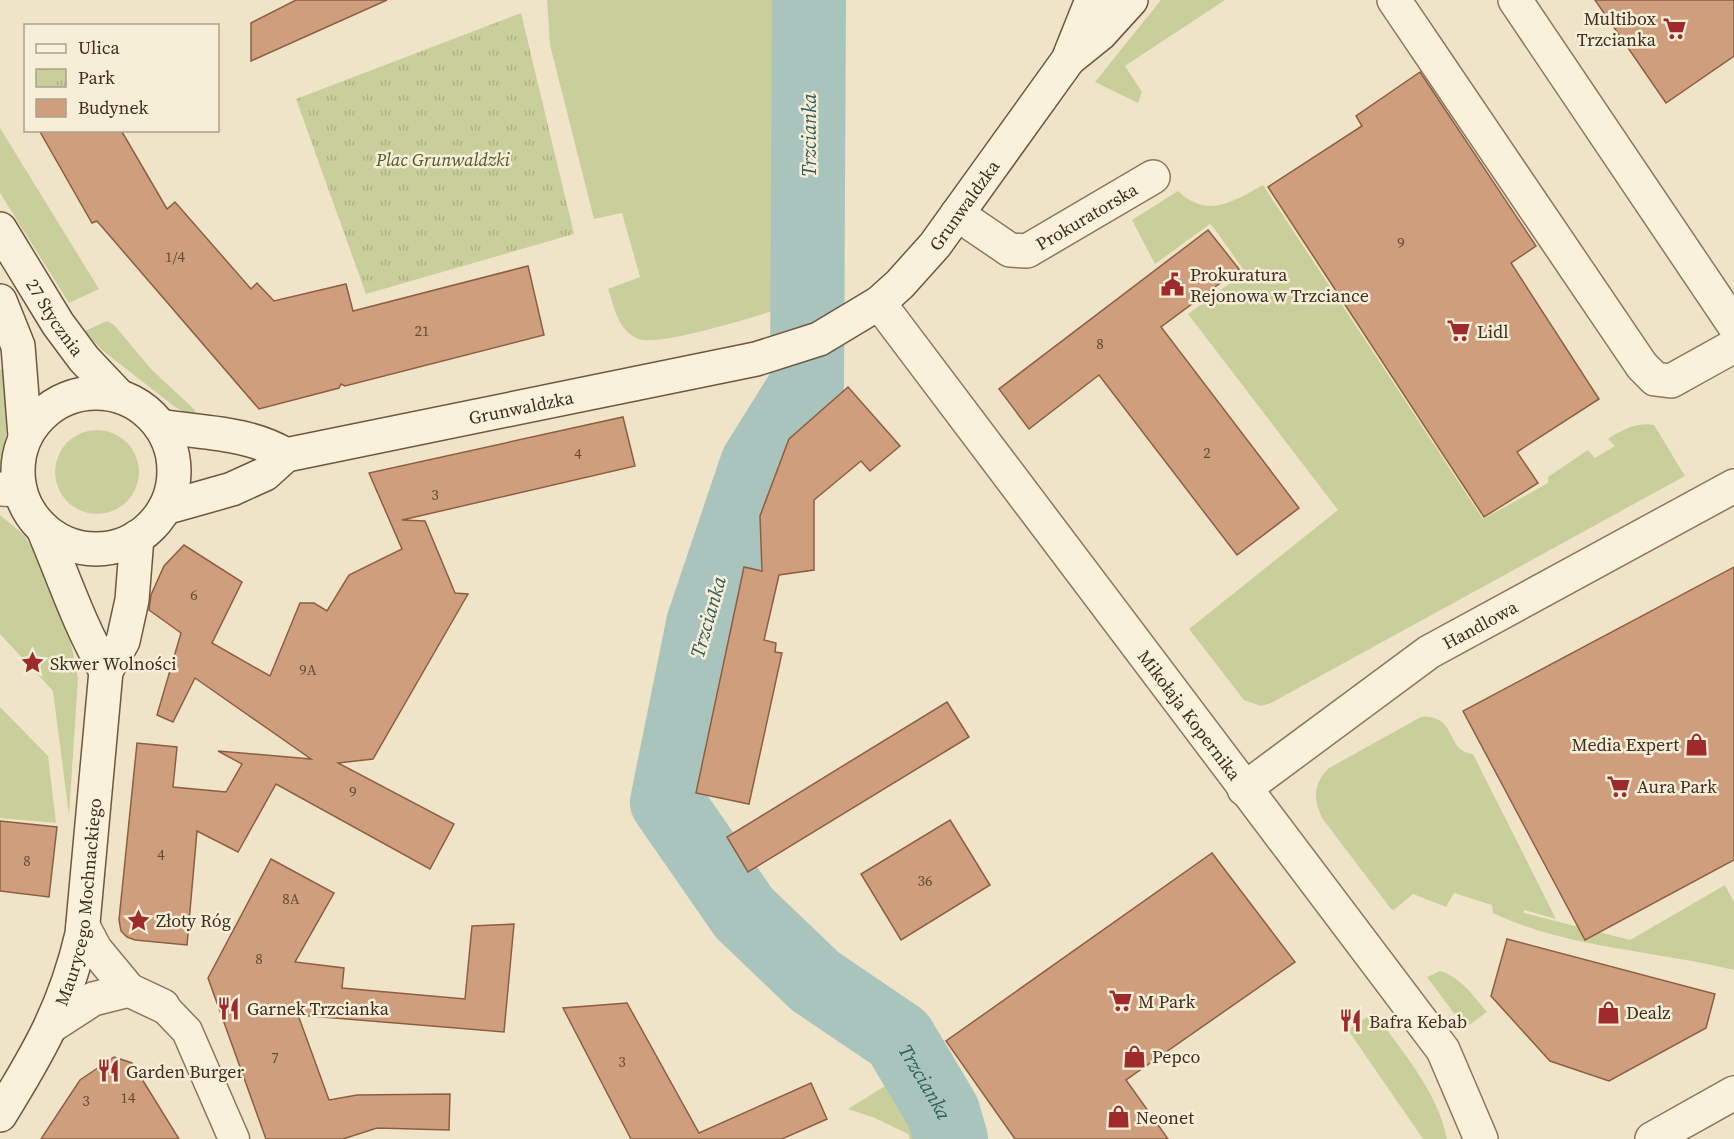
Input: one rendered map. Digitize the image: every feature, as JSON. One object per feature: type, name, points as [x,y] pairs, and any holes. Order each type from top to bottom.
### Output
[{"type":"street","name":"Grunwaldzka","points":[[165,508],[232,489],[265,474],[286,455],[756,359],[797,348],[839,329],[879,303],[935,245],[1068,60],[1092,0]]},
{"type":"street","name":"Grunwaldzka","points":[[1068,60],[1100,34],[1131,0]]},
{"type":"street","points":[[1394,0],[1642,366],[1655,379],[1671,381],[1734,346]]},
{"type":"street","points":[[1515,0],[1734,325]]},
{"type":"street","name":"Prokuratorska","points":[[957,214],[1010,250],[1027,251],[1154,177]]},
{"type":"street","name":"27 Stycznia","points":[[0,229],[58,324],[84,359],[119,396]]},
{"type":"street","points":[[0,301],[18,346],[25,436]]},
{"type":"street","name":"Mikołaja Kopernika","points":[[879,303],[1443,1050],[1481,1139]]},
{"type":"street","points":[[98,393],[119,396],[142,408],[160,426],[170,446],[174,466],[172,488],[165,508],[153,525],[137,537],[114,548],[89,550],[65,544],[44,531],[10,489],[25,436],[38,417],[55,404],[75,395],[98,393]]},
{"type":"street","points":[[160,426],[245,438],[267,444],[286,455]]},
{"type":"street","name":"Handlowa","points":[[1244,789],[1429,652],[1734,486]]},
{"type":"street","points":[[44,531],[78,611],[86,638],[106,671]]},
{"type":"street","name":"Maurycego Mochnackiego","points":[[0,1115],[53,1025],[73,972],[83,926],[106,671],[123,640],[132,600],[137,537]]},
{"type":"street","points":[[83,926],[95,949],[129,990],[163,1006],[187,1031],[234,1139]]},
{"type":"street","points":[[53,1025],[93,999],[129,990]]},
{"type":"street","points":[[1652,1139],[1734,1093]]},
{"type":"green space","points":[[547,0],[806,0],[804,300],[771,312],[669,338],[638,339],[625,330],[618,318],[608,289],[640,277],[622,213],[594,219],[550,45]]},
{"type":"green space","points":[[1161,0],[1225,0],[1125,66],[1142,92],[1138,103],[1095,82]]},
{"type":"green space","name":"Plac Grunwaldzki","points":[[521,13],[574,234],[366,294],[296,99]]},
{"type":"green space","points":[[0,128],[99,289],[69,303],[0,193]]},
{"type":"green space","points":[[1263,185],[1483,519],[1548,483],[1548,477],[1588,450],[1595,458],[1615,446],[1608,439],[1636,426],[1654,425],[1685,476],[1271,703],[1261,706],[1244,700],[1189,629],[1338,510],[1188,314],[1245,272],[1214,228],[1210,224],[1155,264],[1132,220],[1178,191],[1189,199],[1210,206],[1230,202]]},
{"type":"green space","points":[[107,321],[114,325],[152,370],[195,410],[194,417],[175,407],[102,350],[85,331]]},
{"type":"green space","points":[[9,366],[8,418],[2,466],[0,466],[0,370]]},
{"type":"green space","points":[[97,430],[120,437],[132,449],[139,472],[132,495],[120,507],[97,514],[74,507],[62,495],[55,472],[62,449],[74,437]]},
{"type":"green space","points":[[0,515],[24,535],[44,568],[61,601],[72,648],[78,679],[69,815],[53,691],[0,634]]},
{"type":"green space","points":[[0,707],[48,756],[56,823],[0,818]]},
{"type":"green space","points":[[1421,717],[1441,721],[1458,747],[1464,752],[1473,754],[1556,919],[1524,910],[1524,913],[1630,940],[1725,885],[1734,902],[1734,970],[1612,948],[1551,934],[1493,913],[1492,905],[1454,893],[1446,907],[1413,894],[1394,910],[1391,909],[1322,818],[1316,792],[1320,780],[1329,768]]},
{"type":"green space","points":[[1440,971],[1460,982],[1487,1012],[1465,1028],[1427,977]]},
{"type":"green space","points":[[1374,1012],[1427,1088],[1442,1121],[1447,1139],[1423,1139],[1348,1030]]},
{"type":"green space","points":[[914,1068],[935,1102],[949,1139],[910,1139],[908,1134],[875,1118],[848,1109]]},
{"type":"building","points":[[296,0],[387,0],[251,61],[251,23]]},
{"type":"building","name":"Multibox Trzcianka","points":[[1595,0],[1734,0],[1734,56],[1666,103]]},
{"type":"building","name":"Lidl","points":[[1420,72],[1536,246],[1511,263],[1599,399],[1517,452],[1538,483],[1484,517],[1268,187],[1362,126],[1356,116]]},
{"type":"building","points":[[40,132],[122,132],[167,209],[175,202],[251,289],[257,283],[274,301],[346,284],[353,311],[528,266],[544,335],[345,386],[341,384],[339,388],[259,409],[97,221],[92,223]]},
{"type":"building","points":[[1208,230],[1239,269],[1161,327],[1299,508],[1237,555],[1099,375],[1029,429],[999,389]]},
{"type":"building","points":[[848,387],[900,446],[870,471],[861,461],[814,500],[814,570],[779,575],[764,640],[776,643],[775,652],[782,653],[749,804],[696,793],[744,567],[762,571],[760,516],[789,439]]},
{"type":"building","points":[[623,417],[635,466],[402,520],[425,521],[455,593],[468,594],[373,759],[338,763],[454,824],[430,869],[276,784],[238,852],[197,831],[187,945],[135,940],[127,937],[121,931],[119,920],[137,743],[177,747],[173,787],[226,792],[242,764],[218,751],[311,759],[195,678],[173,722],[157,715],[181,633],[149,610],[151,595],[164,566],[184,545],[242,582],[212,643],[270,676],[300,603],[314,603],[327,611],[349,575],[402,549],[369,473]]},
{"type":"building","name":"Aura Park","points":[[1734,567],[1734,860],[1585,940],[1463,711]]},
{"type":"building","points":[[947,702],[969,737],[748,872],[727,837]]},
{"type":"building","points":[[950,820],[990,885],[901,940],[861,874]]},
{"type":"building","points":[[0,821],[57,827],[49,897],[0,891]]},
{"type":"building","name":"M Park","points":[[1212,853],[1295,962],[1126,1080],[1168,1139],[1015,1139],[946,1041]]},
{"type":"building","points":[[271,859],[334,893],[295,962],[344,968],[342,988],[465,999],[472,926],[514,924],[504,1032],[298,1015],[329,1100],[357,1095],[450,1094],[449,1130],[377,1128],[343,1139],[266,1139],[208,978]]},
{"type":"building","name":"Dealz","points":[[1507,939],[1715,994],[1706,1028],[1609,1081],[1550,1061],[1491,996]]},
{"type":"building","points":[[627,1003],[699,1133],[811,1083],[827,1119],[782,1139],[631,1139],[563,1008]]},
{"type":"building","points":[[114,1057],[132,1063],[179,1139],[41,1139],[80,1080]]},
{"type":"waterway","name":"Trzcianka","points":[[809,0],[807,384],[757,464],[703,624],[667,802],[744,913],[815,981],[899,1038],[943,1112],[951,1139]]},
{"type":"place","name":"Multibox Trzcianka","points":[[1674,28]]},
{"type":"place","name":"Prokuratura Rejonowa w Trzciance","points":[[1172,284]]},
{"type":"place","name":"Lidl","points":[[1459,331]]},
{"type":"place","name":"Skwer Wolności","points":[[32,663]]},
{"type":"place","name":"Media Expert","points":[[1697,744]]},
{"type":"place","name":"Aura Park","points":[[1619,786]]},
{"type":"place","name":"Złoty Róg","points":[[138,920]]},
{"type":"place","name":"M Park","points":[[1120,1001]]},
{"type":"place","name":"Garnek Trzcianka","points":[[229,1008]]},
{"type":"place","name":"Dealz","points":[[1608,1012]]},
{"type":"place","name":"Bafra Kebab","points":[[1351,1021]]},
{"type":"place","name":"Pepco","points":[[1134,1056]]},
{"type":"place","name":"Garden Burger","points":[[108,1071]]},
{"type":"place","name":"Neonet","points":[[1118,1117]]}]
